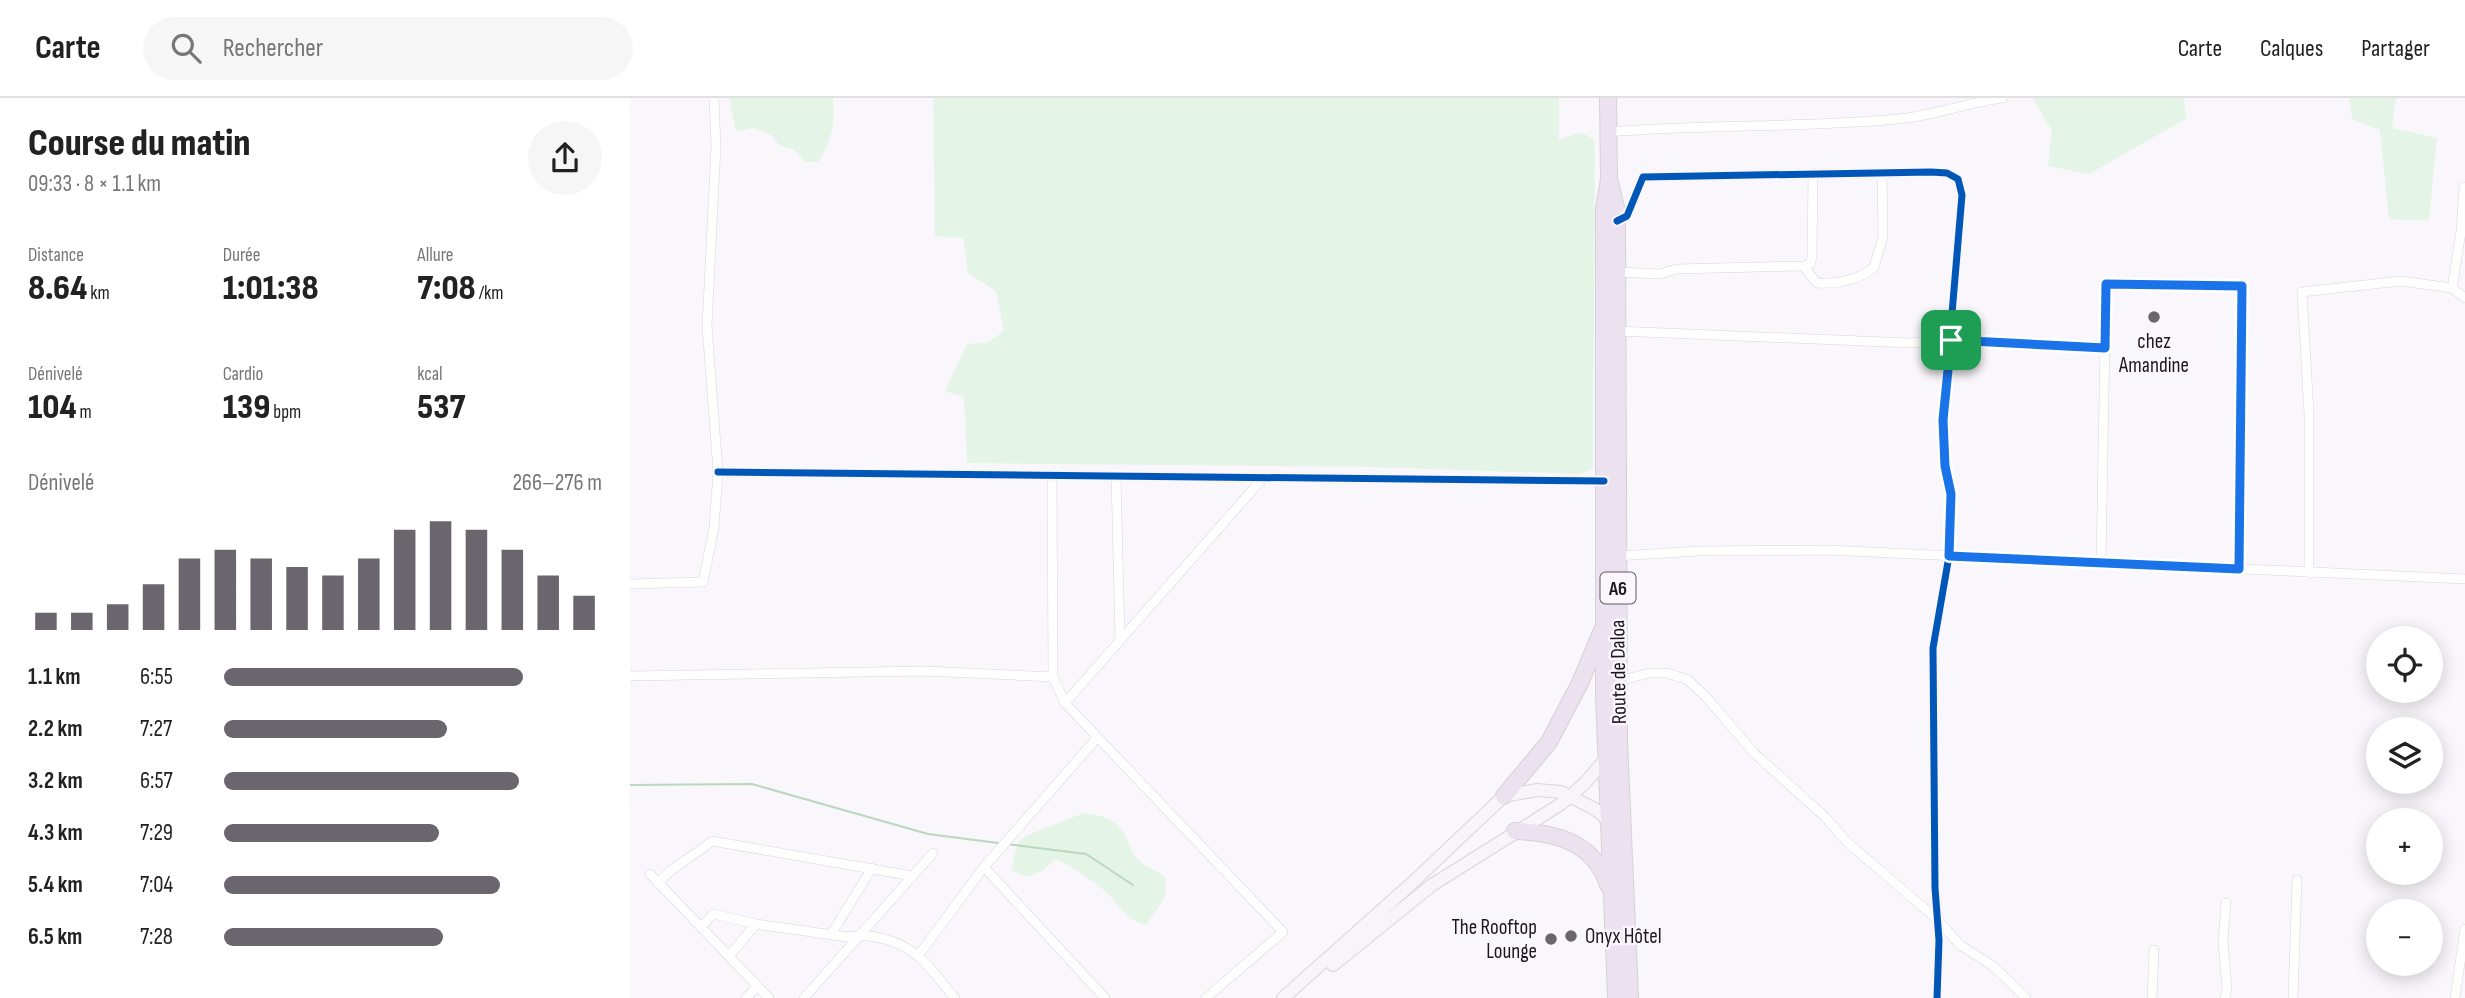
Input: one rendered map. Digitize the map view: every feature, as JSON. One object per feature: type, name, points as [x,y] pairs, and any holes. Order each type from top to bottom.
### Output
[{"type":"highway","name":"A6","points":[[1605,621],[1604,209],[1609,179],[1608,98]]},
{"type":"highway","name":"Route de Daloa","points":[[1609,179],[1614,193],[1617,220],[1618,681],[1629,998]]},
{"type":"highway","name":"Route de Daloa","points":[[1605,621],[1606,759],[1616,998]]},
{"type":"highway","points":[[1504,796],[1549,742],[1580,683],[1605,621]]},
{"type":"highway","points":[[1515,831],[1549,834],[1576,844],[1586,851],[1604,873],[1612,895]]},
{"type":"main road","points":[[1294,998],[1432,885],[1572,796],[1606,759],[1619,740]]},
{"type":"main road","points":[[1283,998],[1411,884],[1504,796],[1536,790],[1550,790],[1572,796],[1593,808],[1608,822],[1622,845]]},
{"type":"street","points":[[630,584],[703,582],[714,528],[718,471],[707,326],[716,147],[714,98]]},
{"type":"street","points":[[1608,132],[1902,119],[1983,100],[2003,98]]},
{"type":"street","points":[[1617,272],[1660,274],[1676,269],[1810,264],[1813,173]]},
{"type":"street","points":[[1804,266],[1817,283],[1831,284],[1852,279],[1874,267],[1883,237],[1882,173]]},
{"type":"street","points":[[1617,220],[1627,216],[1643,177],[1947,173],[1958,179],[1962,195],[1943,420],[1945,466],[1951,494],[1949,556],[1933,648],[1937,998]]},
{"type":"street","points":[[2452,288],[2461,232],[2464,187]]},
{"type":"street","points":[[2309,573],[2309,414],[2302,292],[2401,281],[2452,288],[2465,298]]},
{"type":"street","points":[[2101,563],[2106,284],[2242,286],[2239,569]]},
{"type":"street","points":[[1617,331],[1910,343],[1951,340],[2105,348]]},
{"type":"street","points":[[718,471],[1604,481]]},
{"type":"street","points":[[1052,475],[1053,677],[1065,703],[1283,932],[1206,998]]},
{"type":"street","points":[[1116,476],[1120,640]]},
{"type":"street","points":[[1065,703],[1263,478]]},
{"type":"street","points":[[1617,556],[1700,551],[1826,550],[2465,579]]},
{"type":"street","points":[[630,676],[925,671],[1053,677]]},
{"type":"street","points":[[1618,681],[1650,673],[1667,673],[1688,680],[1755,754],[1874,867],[1937,919],[1960,945],[1993,966],[2026,998]]},
{"type":"street","points":[[918,956],[984,867],[1097,738]]},
{"type":"street","points":[[658,883],[669,869],[699,853],[712,841],[913,876]]},
{"type":"street","points":[[804,998],[933,853]]},
{"type":"street","points":[[984,867],[1105,998]]},
{"type":"street","points":[[832,933],[872,868]]},
{"type":"street","points":[[649,874],[769,998]]},
{"type":"street","points":[[2293,998],[2297,880]]},
{"type":"street","points":[[2225,998],[2227,988],[2223,941],[2226,903]]},
{"type":"street","points":[[701,927],[713,914],[756,924],[847,937],[861,934],[894,942],[918,956],[955,998]]},
{"type":"street","points":[[730,955],[756,924]]},
{"type":"street","points":[[2455,998],[2465,929]]},
{"type":"street","points":[[2152,998],[2154,950]]},
{"type":"street","points":[[746,998],[758,986]]},
{"type":"green space","points":[[729,98],[833,98],[832,132],[818,162],[806,162],[793,149],[780,146],[771,135],[754,128],[736,132]]},
{"type":"green space","points":[[933,98],[1559,98],[1559,140],[1581,133],[1595,141],[1593,468],[1581,474],[1370,467],[967,463],[964,397],[945,391],[967,344],[987,343],[1004,331],[996,291],[968,273],[963,238],[935,236]]},
{"type":"green space","points":[[2033,98],[2183,98],[2187,118],[2089,174],[2048,166],[2052,131]]},
{"type":"green space","points":[[2350,98],[2396,98],[2392,128],[2437,138],[2429,221],[2389,219],[2380,130],[2352,119]]},
{"type":"green space","points":[[1084,813],[1113,821],[1125,835],[1138,859],[1165,877],[1165,897],[1146,925],[1130,917],[1090,879],[1056,859],[1042,871],[1027,877],[1011,870],[1018,843],[1025,836]]},
{"type":"waterway","points":[[630,785],[752,784],[928,834],[998,843]]},
{"type":"waterway","points":[[1007,844],[1086,854],[1133,885]]},
{"type":"cycle path","points":[[1617,221],[1627,216],[1643,177],[1931,172],[1947,173],[1958,179],[1962,195],[1943,420],[1951,524],[1949,556],[1933,648],[1935,888],[1939,940],[1937,998]]},
{"type":"cycle path","points":[[718,472],[1604,481]]},
{"type":"place","name":"chez Amandine","points":[[2154,317]]},
{"type":"place","name":"Onyx Hôtel","points":[[1571,936]]},
{"type":"place","name":"The Rooftop Lounge","points":[[1551,939]]},
{"type":"route","points":[[2106,284],[2242,286],[2239,569],[1949,556],[1951,494],[1945,466],[1943,420],[1951,340],[2105,348],[2106,284]]}]
